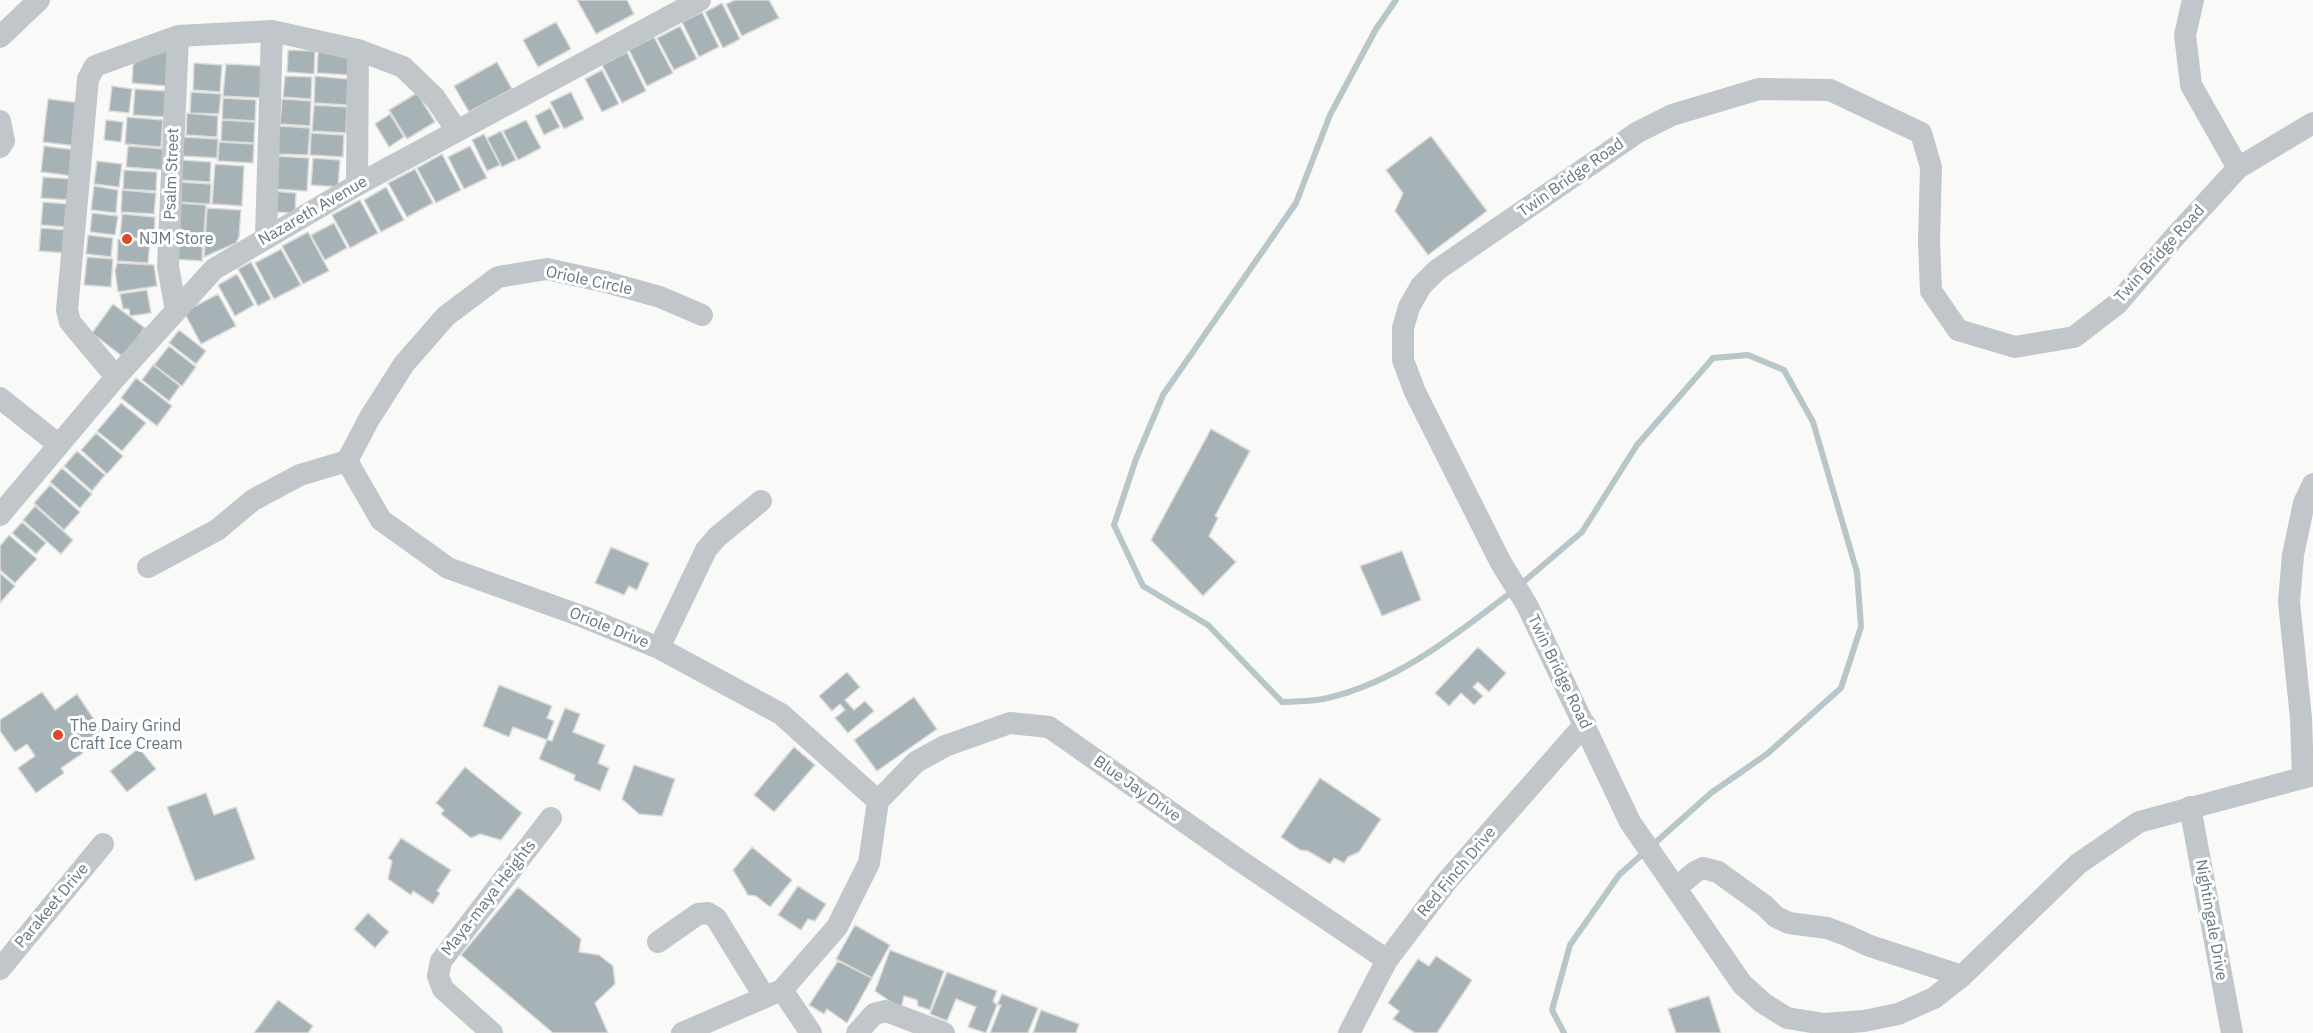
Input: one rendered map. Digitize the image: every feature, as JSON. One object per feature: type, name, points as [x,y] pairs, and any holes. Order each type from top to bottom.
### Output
[{"type":"street","points":[[0,37],[39,0]]},
{"type":"street","name":"Nazareth Avenue","points":[[0,515],[116,377],[214,269],[357,185],[700,0]]},
{"type":"street","points":[[2193,0],[2185,35],[2191,84],[2238,168]]},
{"type":"street","points":[[116,377],[70,322],[67,310],[88,79],[95,66],[178,36],[272,31],[358,50],[403,66],[435,98],[457,131]]},
{"type":"street","points":[[266,237],[272,31]]},
{"type":"street","name":"Psalm Street","points":[[176,311],[168,266],[178,36]]},
{"type":"street","points":[[357,185],[358,50]]},
{"type":"street","name":"Twin Bridge Road","points":[[1787,1025],[1742,984],[1630,822],[1527,605],[1501,562],[1415,392],[1403,360],[1403,328],[1409,307],[1421,286],[1437,270],[1638,132],[1672,115],[1759,89],[1830,90],[1921,133],[1931,167],[1929,241],[1931,291],[1958,330],[2015,347],[2073,337],[2117,304],[2238,168],[2313,123]]},
{"type":"street","points":[[0,121],[4,141],[0,147]]},
{"type":"street","name":"Oriole Circle","points":[[347,461],[369,419],[404,364],[446,316],[498,277],[547,269],[660,297],[702,315]]},
{"type":"street","points":[[0,398],[58,445]]},
{"type":"street","points":[[148,567],[217,530],[253,500],[300,475],[347,461]]},
{"type":"street","name":"Oriole Drive","points":[[347,461],[381,520],[448,568],[584,617],[659,648],[781,714],[878,801]]},
{"type":"street","points":[[1787,1025],[1864,1021],[1898,1014],[1934,998],[1962,976],[2078,864],[2139,822],[2308,777],[2289,602],[2293,555],[2304,503],[2313,484]]},
{"type":"street","points":[[659,648],[706,550],[717,537],[761,501]]},
{"type":"street","name":"Blue Jay Drive","points":[[878,801],[916,762],[945,746],[1010,723],[1049,727],[1387,960]]},
{"type":"street","name":"Red Finch Drive","points":[[1349,1033],[1387,960],[1447,881],[1585,724]]},
{"type":"street","points":[[682,1033],[773,993],[837,927],[870,863],[878,801]]},
{"type":"street","name":"Nightingale Drive","points":[[2190,807],[2232,1033]]},
{"type":"street","name":"Maya-maya Heights","points":[[492,1033],[443,989],[438,976],[441,961],[551,818]]},
{"type":"street","name":"Parakeet Drive","points":[[0,969],[104,844]]},
{"type":"street","points":[[1672,884],[1703,868],[1718,872],[1765,906],[1776,917],[1789,923],[1837,931],[1870,946],[1962,976]]},
{"type":"street","points":[[658,942],[698,914],[708,913],[716,918],[773,993],[812,1033]]},
{"type":"street","points":[[857,1033],[874,1014],[886,1011],[944,1033]]},
{"type":"building","points":[[577,0],[627,0],[634,14],[596,34]]},
{"type":"building","points":[[735,0],[769,0],[779,18],[742,36],[726,4]]},
{"type":"building","points":[[722,3],[740,39],[723,48],[705,12]]},
{"type":"building","points":[[702,12],[719,47],[699,57],[682,22]]},
{"type":"building","points":[[556,22],[571,49],[538,67],[523,40]]},
{"type":"building","points":[[680,26],[697,59],[674,70],[657,38]]},
{"type":"building","points":[[654,37],[673,73],[647,86],[629,50]]},
{"type":"building","points":[[169,46],[166,86],[132,83],[133,65],[150,50]]},
{"type":"building","points":[[288,50],[315,51],[314,74],[287,72]]},
{"type":"building","points":[[318,52],[349,53],[348,75],[317,73]]},
{"type":"building","points":[[627,52],[646,91],[622,103],[602,65]]},
{"type":"building","points":[[497,62],[512,89],[469,112],[454,86]]},
{"type":"building","points":[[194,63],[222,65],[220,92],[193,90]]},
{"type":"building","points":[[226,64],[263,66],[261,98],[223,96]]},
{"type":"building","points":[[602,70],[619,104],[602,112],[585,79]]},
{"type":"building","points":[[285,76],[312,77],[311,99],[283,97]]},
{"type":"building","points":[[315,76],[348,79],[347,105],[314,103]]},
{"type":"building","points":[[112,86],[132,89],[129,113],[109,111]]},
{"type":"building","points":[[135,89],[166,91],[164,117],[133,115]]},
{"type":"building","points":[[191,92],[221,94],[219,114],[190,113]]},
{"type":"building","points":[[571,92],[584,119],[564,129],[550,102]]},
{"type":"building","points":[[417,93],[435,122],[407,139],[389,110]]},
{"type":"building","points":[[223,98],[256,100],[255,121],[222,119]]},
{"type":"building","points":[[48,99],[81,103],[76,146],[43,142]]},
{"type":"building","points":[[282,99],[311,101],[310,126],[280,124]]},
{"type":"building","points":[[314,105],[347,107],[346,133],[312,131]]},
{"type":"building","points":[[550,108],[560,127],[544,135],[535,116]]},
{"type":"building","points":[[187,113],[218,116],[217,137],[186,135]]},
{"type":"building","points":[[390,114],[404,137],[389,147],[375,124]]},
{"type":"building","points":[[127,117],[163,120],[161,147],[125,144]]},
{"type":"building","points":[[106,120],[123,122],[121,142],[104,140]]},
{"type":"building","points":[[222,120],[255,122],[254,143],[221,141]]},
{"type":"building","points":[[526,120],[541,148],[518,160],[503,131]]},
{"type":"building","points":[[279,126],[310,128],[308,155],[277,154]]},
{"type":"building","points":[[501,131],[516,160],[502,167],[487,138]]},
{"type":"building","points":[[311,133],[344,135],[343,157],[310,155]]},
{"type":"building","points":[[484,134],[500,165],[487,171],[472,140]]},
{"type":"building","points":[[1431,136],[1487,211],[1428,255],[1395,211],[1403,193],[1386,170]]},
{"type":"building","points":[[182,137],[218,139],[217,158],[181,156]]},
{"type":"building","points":[[219,142],[254,144],[253,163],[218,161]]},
{"type":"building","points":[[44,146],[76,150],[73,176],[41,172]]},
{"type":"building","points":[[128,146],[165,149],[164,170],[126,167]]},
{"type":"building","points":[[470,146],[487,178],[464,189],[448,157]]},
{"type":"building","points":[[442,154],[461,190],[436,203],[417,168]]},
{"type":"building","points":[[275,156],[309,158],[307,191],[273,189]]},
{"type":"building","points":[[313,158],[340,160],[338,187],[311,185]]},
{"type":"building","points":[[180,160],[211,162],[210,182],[179,180]]},
{"type":"building","points":[[97,161],[122,164],[119,187],[94,184]]},
{"type":"building","points":[[215,164],[244,166],[242,206],[212,204]]},
{"type":"building","points":[[415,169],[433,203],[407,217],[388,183]]},
{"type":"building","points":[[124,170],[157,172],[156,191],[123,189]]},
{"type":"building","points":[[43,177],[72,179],[70,200],[41,198]]},
{"type":"building","points":[[178,182],[211,184],[210,204],[177,202]]},
{"type":"building","points":[[94,186],[118,190],[116,213],[91,210]]},
{"type":"building","points":[[386,187],[404,220],[381,232],[364,200]]},
{"type":"building","points":[[122,190],[156,193],[154,214],[121,212]]},
{"type":"building","points":[[271,191],[296,193],[295,213],[270,212]]},
{"type":"building","points":[[360,200],[378,233],[350,248],[332,215]]},
{"type":"building","points":[[43,202],[69,204],[67,227],[41,225]]},
{"type":"building","points":[[178,203],[206,205],[204,235],[176,233]]},
{"type":"building","points":[[207,208],[241,210],[239,237],[236,243],[204,257]]},
{"type":"building","points":[[92,213],[118,216],[115,235],[90,232]]},
{"type":"building","points":[[122,214],[155,217],[154,239],[120,237]]},
{"type":"building","points":[[334,223],[347,248],[325,260],[311,235]]},
{"type":"building","points":[[41,228],[67,230],[65,253],[39,251]]},
{"type":"building","points":[[308,232],[329,271],[303,284],[282,246]]},
{"type":"building","points":[[174,234],[203,236],[202,261],[172,259]]},
{"type":"building","points":[[88,235],[113,238],[111,257],[86,254]]},
{"type":"building","points":[[118,239],[150,242],[148,263],[117,261]]},
{"type":"building","points":[[281,249],[301,285],[274,299],[255,263]]},
{"type":"building","points":[[87,257],[113,259],[111,287],[84,285]]},
{"type":"building","points":[[251,262],[271,299],[258,306],[238,269]]},
{"type":"building","points":[[117,263],[154,265],[157,286],[118,292],[115,271]]},
{"type":"building","points":[[237,274],[254,305],[235,316],[218,285]]},
{"type":"building","points":[[147,290],[151,313],[130,316],[129,309],[123,309],[120,294]]},
{"type":"building","points":[[218,294],[236,326],[201,344],[184,312]]},
{"type":"building","points":[[113,304],[145,328],[123,357],[92,333]]},
{"type":"building","points":[[179,330],[206,351],[196,364],[169,343]]},
{"type":"building","points":[[169,346],[196,367],[182,386],[154,365]]},
{"type":"building","points":[[153,365],[180,386],[169,401],[142,380]]},
{"type":"building","points":[[136,378],[172,406],[157,426],[121,398]]},
{"type":"building","points":[[121,403],[146,423],[122,451],[97,431]]},
{"type":"building","points":[[1211,429],[1250,451],[1215,516],[1218,518],[1209,536],[1236,562],[1203,596],[1151,540]]},
{"type":"building","points":[[96,433],[123,456],[107,474],[81,450]]},
{"type":"building","points":[[77,451],[105,475],[92,491],[64,466]]},
{"type":"building","points":[[62,468],[92,494],[80,508],[50,482]]},
{"type":"building","points":[[50,485],[80,512],[64,530],[34,503]]},
{"type":"building","points":[[35,506],[73,540],[61,554],[23,520]]},
{"type":"building","points":[[22,522],[46,543],[36,554],[12,533]]},
{"type":"building","points":[[9,535],[37,559],[15,583],[0,570],[0,546]]},
{"type":"building","points":[[611,547],[649,563],[637,590],[629,586],[624,595],[595,583]]},
{"type":"building","points":[[1402,551],[1421,600],[1382,616],[1360,566]]},
{"type":"building","points":[[0,573],[15,586],[0,603]]},
{"type":"building","points":[[1478,647],[1506,673],[1489,692],[1478,682],[1473,687],[1483,696],[1474,705],[1461,693],[1449,706],[1435,693]]},
{"type":"building","points":[[847,672],[860,687],[845,700],[854,710],[865,701],[874,711],[848,733],[835,718],[845,710],[840,704],[832,711],[819,696]]},
{"type":"building","points":[[499,685],[552,706],[547,718],[554,721],[547,740],[513,727],[509,737],[483,726]]},
{"type":"building","points":[[42,692],[55,710],[77,694],[101,730],[78,746],[83,753],[61,768],[64,773],[36,793],[18,768],[35,756],[27,744],[15,752],[0,731],[0,720]]},
{"type":"building","points":[[914,697],[937,729],[877,771],[854,740]]},
{"type":"building","points":[[565,708],[580,714],[573,732],[605,745],[598,763],[609,768],[600,791],[574,780],[575,775],[539,759],[547,740],[552,741]]},
{"type":"building","points":[[794,747],[815,765],[774,812],[754,795]]},
{"type":"building","points":[[139,748],[156,769],[127,792],[110,771]]},
{"type":"building","points":[[634,765],[675,779],[662,816],[639,814],[622,799]]},
{"type":"building","points":[[465,767],[522,813],[501,840],[480,834],[471,838],[441,814],[444,810],[436,803]]},
{"type":"building","points":[[1320,778],[1381,819],[1359,852],[1348,857],[1344,863],[1334,858],[1330,864],[1308,851],[1300,850],[1281,837]]},
{"type":"building","points":[[206,793],[214,815],[236,807],[255,859],[195,881],[167,807]]},
{"type":"building","points":[[401,838],[451,870],[437,891],[440,893],[433,904],[413,891],[411,895],[388,879],[392,861],[388,858]]},
{"type":"building","points":[[752,847],[792,880],[770,907],[756,896],[748,895],[733,870]]},
{"type":"building","points":[[798,886],[826,904],[815,921],[808,919],[801,930],[778,915]]},
{"type":"building","points":[[518,887],[581,939],[579,952],[599,955],[613,966],[615,984],[595,1003],[608,1033],[553,1033],[461,955]]},
{"type":"building","points":[[368,913],[389,932],[375,948],[354,929]]},
{"type":"building","points":[[855,925],[890,945],[872,978],[836,959]]},
{"type":"building","points":[[890,950],[944,971],[930,1010],[918,1006],[917,1000],[904,996],[901,1009],[875,991]]},
{"type":"building","points":[[1436,956],[1472,980],[1437,1033],[1415,1033],[1393,1019],[1399,1011],[1388,1003],[1418,959],[1429,966]]},
{"type":"building","points":[[838,961],[872,978],[847,1023],[827,1009],[824,1014],[809,1005]]},
{"type":"building","points":[[947,972],[997,991],[993,1001],[997,1005],[986,1033],[968,1027],[976,1007],[956,999],[947,1021],[930,1014]]},
{"type":"building","points":[[1002,994],[1038,1008],[1028,1033],[990,1033],[1001,1005],[997,1005]]},
{"type":"building","points":[[1709,996],[1721,1033],[1676,1033],[1668,1009]]},
{"type":"building","points":[[278,1000],[313,1026],[308,1033],[254,1033]]},
{"type":"building","points":[[1041,1010],[1079,1024],[1076,1033],[1033,1033]]},
{"type":"waterway","points":[[1396,0],[1376,29],[1330,115],[1296,203],[1163,395],[1136,459],[1114,525],[1143,586],[1208,625],[1282,702],[1328,698],[1379,680],[1448,640],[1513,591]]},
{"type":"waterway","points":[[1521,584],[1582,532],[1637,445],[1713,358],[1748,355],[1784,370],[1813,422],[1857,572],[1861,627],[1841,688],[1767,754],[1711,793],[1619,875],[1570,945],[1552,1010],[1564,1033]]},
{"type":"place","name":"NJM Store","points":[[127,239]]},
{"type":"place","name":"The Dairy Grind Craft Ice Cream","points":[[58,735]]}]
